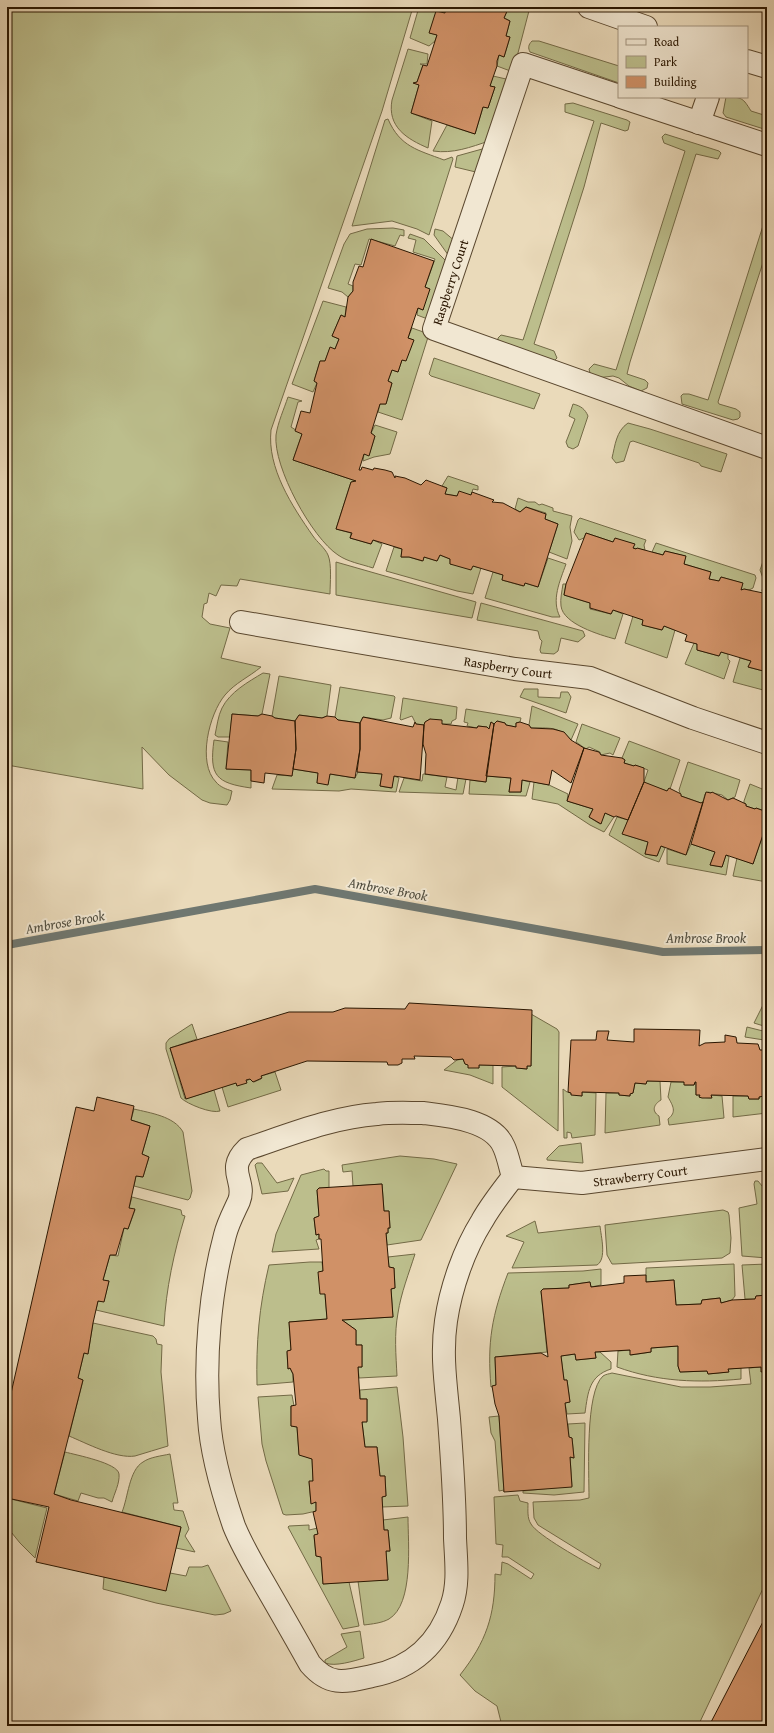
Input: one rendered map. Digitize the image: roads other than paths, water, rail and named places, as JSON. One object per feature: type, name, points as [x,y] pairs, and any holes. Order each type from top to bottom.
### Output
[{"type":"street","points":[[589,7],[643,26]]},
{"type":"street","points":[[748,61],[767,67]]},
{"type":"street","name":"Raspberry Court","points":[[618,96],[523,64],[434,329],[767,448]]},
{"type":"street","name":"Raspberry Court","points":[[623,98],[767,146]]},
{"type":"street","points":[[699,123],[708,98]]},
{"type":"street","name":"Raspberry Court","points":[[241,622],[515,669],[590,678],[693,718],[767,743]]},
{"type":"street","points":[[423,1113],[459,1118],[494,1132],[504,1146],[513,1177],[482,1221],[466,1254],[453,1288],[446,1320],[443,1351],[454,1486],[457,1580],[452,1603],[444,1625],[430,1646],[412,1661],[390,1673],[349,1681],[332,1680],[318,1673],[310,1664],[254,1567],[234,1527],[213,1452],[208,1418],[210,1326],[216,1279],[225,1234],[241,1195],[236,1169],[237,1162],[240,1155],[247,1149],[329,1123],[377,1114],[423,1113]]},
{"type":"street","name":"Strawberry Court","points":[[513,1177],[582,1183],[767,1159]]},
{"type":"waterway","name":"Ambrose Brook","points":[[7,945],[315,889],[663,952],[767,950]]}]
